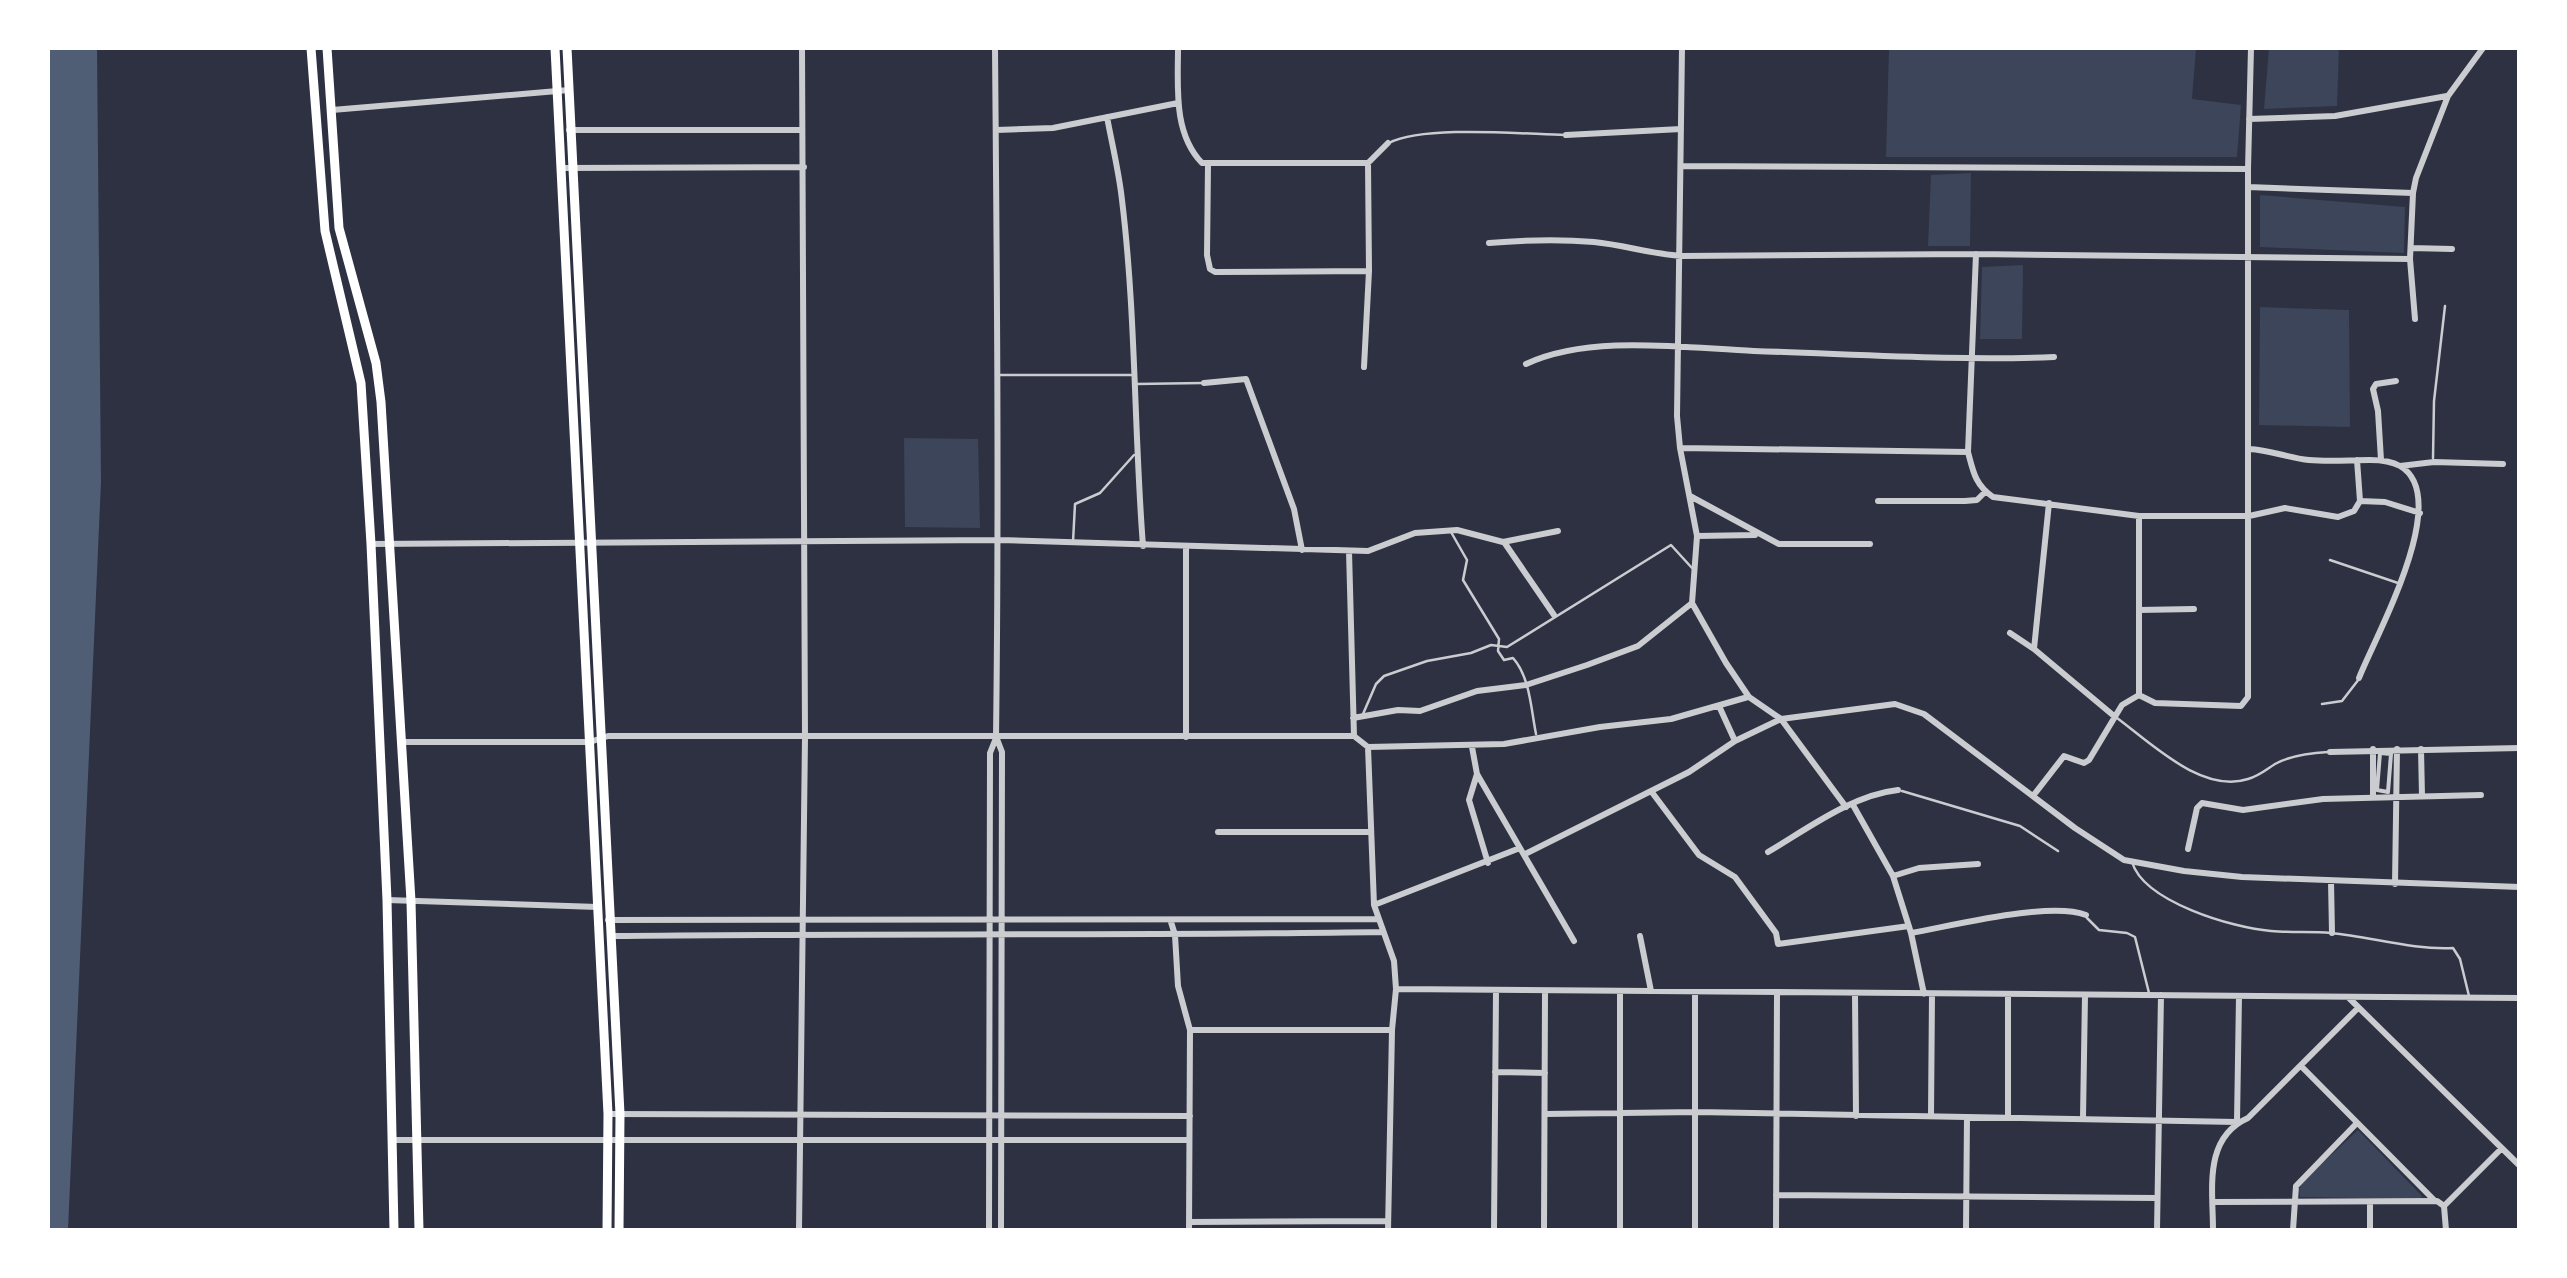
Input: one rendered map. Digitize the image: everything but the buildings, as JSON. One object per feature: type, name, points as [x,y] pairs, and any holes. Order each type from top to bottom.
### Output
[{"type":"main road","points":[[311,48],[325,232],[360,374],[372,544],[387,900],[394,1230]]},
{"type":"main road","points":[[327,48],[340,228],[382,402],[410,901],[419,1230]]},
{"type":"main road","points":[[555,48],[558,90],[575,168],[620,1114],[620,1230]]},
{"type":"main road","points":[[567,48],[570,90],[563,168],[608,1114],[607,1230]]},
{"type":"street","points":[[800,1230],[798,1114],[805,737],[802,48]]},
{"type":"street","points":[[989,1230],[986,1140],[990,753],[996,738],[999,540],[995,48]]},
{"type":"street","points":[[1178,48],[1178,103],[1188,146],[1202,163],[1368,162],[1388,144]]},
{"type":"street","points":[[1682,48],[1677,416],[1696,536],[1692,603],[1749,697],[1781,720],[1849,806],[1893,876],[1928,994],[1931,1116]]},
{"type":"street","points":[[2138,694],[2155,703],[2245,704],[2248,692],[2251,48]]},
{"type":"street","points":[[2415,319],[2410,259],[2412,193],[2448,96],[2483,48]]},
{"type":"street","points":[[330,110],[570,90]]},
{"type":"street","points":[[2249,118],[2335,116],[2448,96]]},
{"type":"street","points":[[996,130],[1053,128],[1178,103]]},
{"type":"street","points":[[1107,117],[1128,253],[1143,546]]},
{"type":"street","points":[[1566,135],[1681,129]]},
{"type":"street","points":[[566,131],[802,130]]},
{"type":"street","points":[[1364,366],[1370,270],[1368,162]]},
{"type":"street","points":[[1208,165],[1207,256],[1215,272],[1370,270]]},
{"type":"street","points":[[1681,166],[2248,170]]},
{"type":"street","points":[[563,168],[804,167]]},
{"type":"street","points":[[2248,187],[2412,193]]},
{"type":"street","points":[[1489,244],[1564,240],[1681,256],[1976,254],[2410,259]]},
{"type":"street","points":[[2411,248],[2452,248]]},
{"type":"street","points":[[1976,254],[1968,452],[1975,480],[1992,497],[2139,516],[2249,516],[2292,508],[2338,516],[2354,511],[2360,501],[2357,460]]},
{"type":"street","points":[[1526,364],[1549,354],[1622,346],[1972,360],[2054,357]]},
{"type":"street","points":[[1204,383],[1246,379],[1294,509],[1302,550]]},
{"type":"street","points":[[2380,460],[2374,386],[2396,382]]},
{"type":"street","points":[[1680,448],[1968,452]]},
{"type":"street","points":[[2249,449],[2309,460],[2380,460],[2400,466],[2434,462],[2503,464]]},
{"type":"street","points":[[2360,678],[2420,523],[2412,478],[2400,466]]},
{"type":"street","points":[[1878,500],[1965,501],[1977,500],[1986,492]]},
{"type":"street","points":[[1690,496],[1759,535],[1788,546],[1870,544]]},
{"type":"street","points":[[2360,501],[2385,502],[2420,513]]},
{"type":"street","points":[[2034,649],[2049,503]]},
{"type":"street","points":[[2138,694],[2139,516]]},
{"type":"street","points":[[372,544],[999,540],[1368,551],[1415,533],[1450,530],[1503,542],[1558,531]]},
{"type":"street","points":[[1696,536],[1759,535]]},
{"type":"street","points":[[1503,542],[1554,615]]},
{"type":"street","points":[[1186,548],[1186,737]]},
{"type":"street","points":[[1348,551],[1354,736]]},
{"type":"street","points":[[1353,718],[1398,710],[1412,712],[1477,691],[1526,685],[1631,650],[1692,603]]},
{"type":"street","points":[[2139,610],[2194,610]]},
{"type":"street","points":[[2010,633],[2114,716]]},
{"type":"street","points":[[2033,796],[2064,756],[2084,763],[2090,760],[2114,716],[2129,698],[2138,694]]},
{"type":"street","points":[[401,742],[590,742],[602,736],[1354,736],[1368,747],[1472,747],[1671,719],[1749,697]]},
{"type":"street","points":[[1719,706],[1735,741]]},
{"type":"street","points":[[1374,905],[1522,851],[1689,772],[1735,741],[1781,720],[1876,706],[1907,706],[1924,714],[2088,837],[2132,862],[2184,871],[2331,881],[2520,888]]},
{"type":"street","points":[[996,738],[1002,752],[1001,1230]]},
{"type":"street","points":[[1171,922],[1178,986],[1190,1030],[1189,1226],[1388,1226],[1396,990],[1394,961],[1374,905],[1368,747]]},
{"type":"street","points":[[1472,747],[1476,774],[1574,942]]},
{"type":"street","points":[[2330,752],[2520,748]]},
{"type":"street","points":[[2373,749],[2373,796]]},
{"type":"street","points":[[2393,793],[2397,749]]},
{"type":"street","points":[[2421,749],[2422,796]]},
{"type":"street","points":[[2395,884],[2393,793],[2390,754],[2380,753],[2378,790],[2393,793],[2422,796],[2482,796]]},
{"type":"street","points":[[1476,774],[1469,800],[1488,862]]},
{"type":"street","points":[[1768,852],[1849,806],[1898,790]]},
{"type":"street","points":[[1651,791],[1700,855],[1735,877],[1776,933],[1776,940],[1784,944],[2035,913],[2072,911],[2086,915]]},
{"type":"street","points":[[2188,849],[2196,808],[2202,802],[2257,810],[2393,793]]},
{"type":"street","points":[[1218,832],[1370,832]]},
{"type":"street","points":[[990,835],[1002,835]]},
{"type":"street","points":[[1893,876],[1920,868],[1978,864]]},
{"type":"street","points":[[989,881],[1002,881]]},
{"type":"street","points":[[2331,881],[2332,933]]},
{"type":"street","points":[[387,900],[598,906]]},
{"type":"street","points":[[598,920],[1377,919]]},
{"type":"street","points":[[720,920],[720,934]]},
{"type":"street","points":[[1095,922],[1095,935]]},
{"type":"street","points":[[1145,922],[1146,936]]},
{"type":"street","points":[[598,936],[1383,932]]},
{"type":"street","points":[[1640,936],[1651,991]]},
{"type":"street","points":[[1396,990],[2520,998]]},
{"type":"street","points":[[1544,1230],[1545,991]]},
{"type":"street","points":[[1494,1230],[1496,992]]},
{"type":"street","points":[[1620,992],[1620,1230]]},
{"type":"street","points":[[1695,992],[1695,1230]]},
{"type":"street","points":[[1776,1230],[1777,994]]},
{"type":"street","points":[[1855,994],[1856,1116]]},
{"type":"street","points":[[2008,995],[2008,1117]]},
{"type":"street","points":[[2083,1118],[2085,995]]},
{"type":"street","points":[[2157,1230],[2161,995]]},
{"type":"street","points":[[2213,1230],[2216,1149],[2237,1122],[2239,996]]},
{"type":"street","points":[[2348,997],[2520,1166]]},
{"type":"street","points":[[1544,1114],[1697,1112],[2237,1122],[2248,1118],[2358,1008]]},
{"type":"street","points":[[1190,1030],[1392,1030]]},
{"type":"street","points":[[2301,1066],[2440,1204],[2446,1230]]},
{"type":"street","points":[[1495,1072],[1545,1073]]},
{"type":"street","points":[[608,1114],[1190,1116]]},
{"type":"street","points":[[1966,1230],[1967,1117]]},
{"type":"street","points":[[2293,1230],[2294,1191],[2301,1179],[2356,1124]]},
{"type":"street","points":[[392,1140],[1190,1140]]},
{"type":"street","points":[[2213,1202],[2440,1204],[2502,1149]]},
{"type":"street","points":[[1776,1195],[2156,1198]]},
{"type":"street","points":[[2370,1204],[2370,1230]]},
{"type":"lane","points":[[1388,144],[1399,138],[1431,134],[1566,135]]},
{"type":"lane","points":[[2434,462],[2434,401],[2446,306]]},
{"type":"lane","points":[[998,375],[1204,383]]},
{"type":"lane","points":[[1073,542],[1074,506],[1100,493],[1136,454]]},
{"type":"lane","points":[[1450,530],[1467,560],[1463,580],[1499,639],[1497,646],[1504,660],[1517,661],[1537,739]]},
{"type":"lane","points":[[1363,716],[1376,684],[1384,676],[1427,662],[1507,646],[1672,545],[1694,569]]},
{"type":"lane","points":[[2330,560],[2399,584]]},
{"type":"lane","points":[[2322,704],[2342,702],[2360,678]]},
{"type":"lane","points":[[2114,716],[2205,777],[2230,782],[2247,780],[2305,753],[2330,752]]},
{"type":"lane","points":[[1898,790],[2020,826],[2058,850]]},
{"type":"lane","points":[[2132,862],[2138,878],[2146,885],[2218,920],[2267,931],[2332,933],[2399,945],[2453,948],[2460,959],[2469,997]]},
{"type":"lane","points":[[2086,915],[2099,930],[2134,937],[2150,994]]},
{"type":"shaded area","points":[[48,48],[97,48],[101,482],[68,1230],[48,1230]]},
{"type":"shaded area","points":[[1889,48],[2196,48],[2192,99],[2241,105],[2237,157],[1886,157]]},
{"type":"shaded area","points":[[2269,48],[2339,48],[2337,106],[2264,109]]},
{"type":"shaded area","points":[[1971,173],[1970,246],[1928,246],[1931,175]]},
{"type":"shaded area","points":[[2260,195],[2405,207],[2404,253],[2260,247]]},
{"type":"shaded area","points":[[2023,265],[2022,339],[1980,339],[1982,267]]},
{"type":"shaded area","points":[[2260,307],[2349,310],[2350,427],[2259,425]]},
{"type":"shaded area","points":[[904,438],[978,439],[980,528],[905,527]]},
{"type":"shaded area","points":[[2358,1130],[2421,1199],[2300,1197],[2303,1181]]}]
